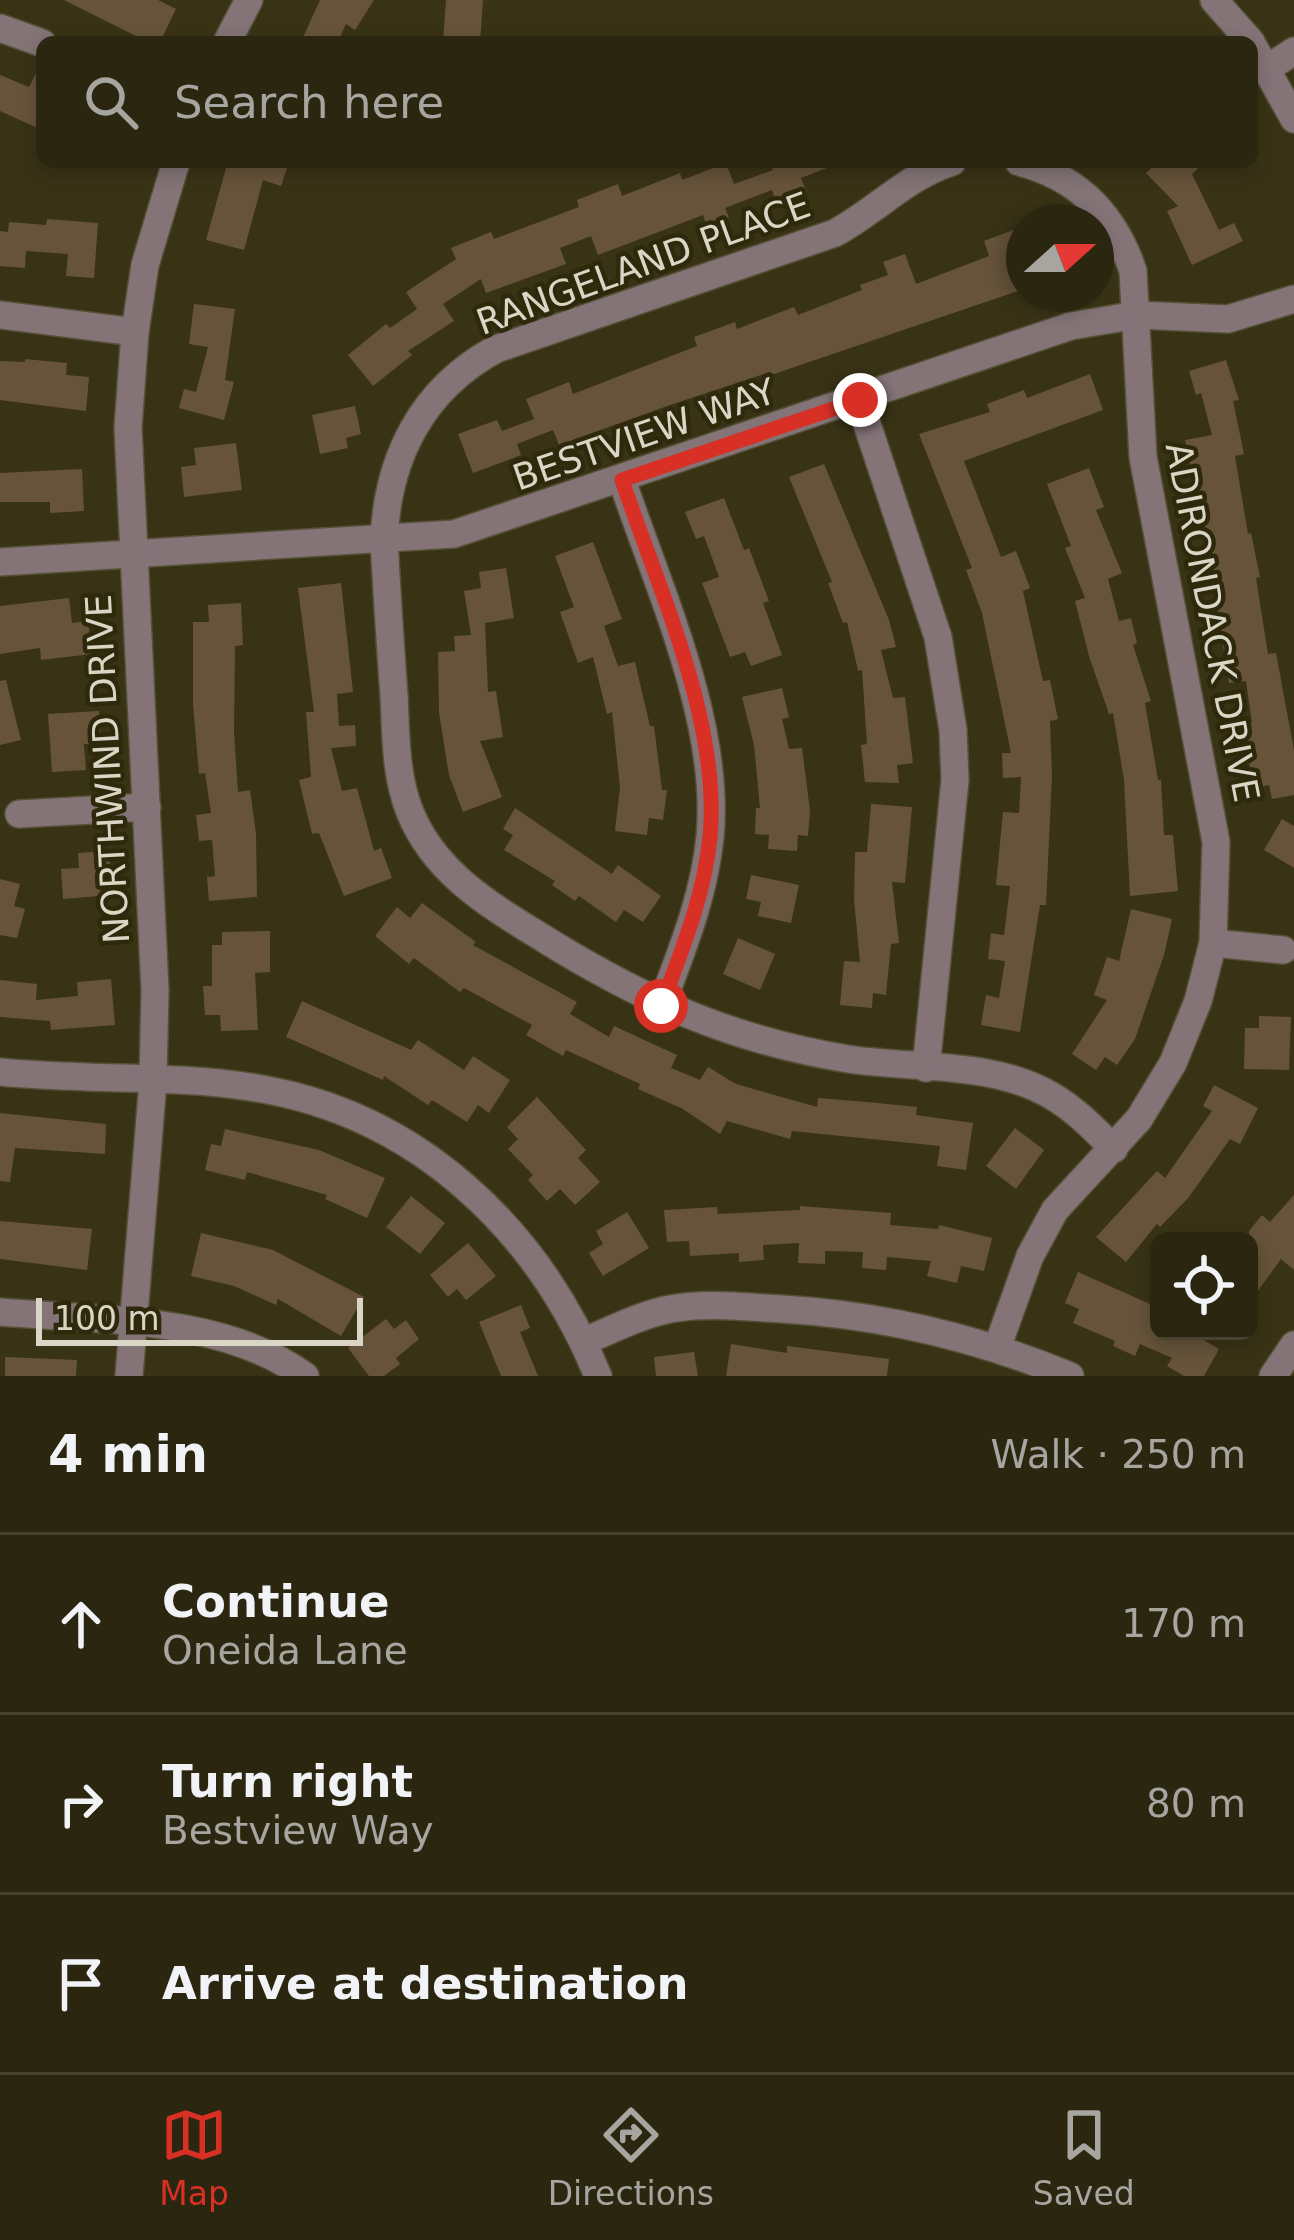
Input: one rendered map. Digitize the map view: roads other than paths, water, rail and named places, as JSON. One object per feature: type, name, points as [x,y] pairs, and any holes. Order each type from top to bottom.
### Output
[{"type":"street","points":[[230,36],[249,0]]},
{"type":"street","points":[[1214,0],[1244,36]]},
{"type":"street","points":[[0,28],[36,41]]},
{"type":"street","points":[[1258,51],[1294,51]]},
{"type":"street","points":[[1258,53],[1294,119]]},
{"type":"street","name":"NORTHWIND DRIVE","points":[[129,1376],[153,1081],[154,990],[128,428],[145,265],[174,168]]},
{"type":"street","name":"RANGELAND PLACE","points":[[932,168],[835,233],[526,337],[471,362],[424,407],[406,438],[385,507],[401,784],[422,838],[463,885],[569,954],[661,1006],[787,1046],[1027,1084],[1076,1112],[1114,1149]]},
{"type":"street","points":[[1041,168],[1071,183],[1102,212],[1125,248],[1133,272],[1137,315]]},
{"type":"street","name":"BESTVIEW WAY","points":[[0,562],[454,533],[1071,326],[1137,315],[1228,319],[1294,298]]},
{"type":"street","points":[[0,315],[135,332]]},
{"type":"street","name":"ADIRONDACK DRIVE","points":[[997,1348],[1030,1256],[1055,1210],[1114,1149],[1158,1092],[1173,1064],[1198,1001],[1213,943],[1216,842],[1143,457],[1137,315]]},
{"type":"street","points":[[860,400],[932,615],[953,730],[955,780],[926,1068]]},
{"type":"street","points":[[622,480],[694,694],[709,763],[710,836],[696,914],[661,1006]]},
{"type":"street","points":[[19,814],[147,807]]},
{"type":"street","points":[[1213,943],[1283,950]]},
{"type":"street","points":[[0,1072],[216,1083],[295,1096],[352,1115],[411,1146],[484,1202],[520,1240],[548,1276],[598,1376]]},
{"type":"street","points":[[583,1342],[670,1310],[726,1306],[869,1316],[997,1348],[1070,1376]]},
{"type":"street","points":[[0,1312],[211,1334],[276,1356],[305,1376]]},
{"type":"street","points":[[1273,1376],[1294,1345]]}]
